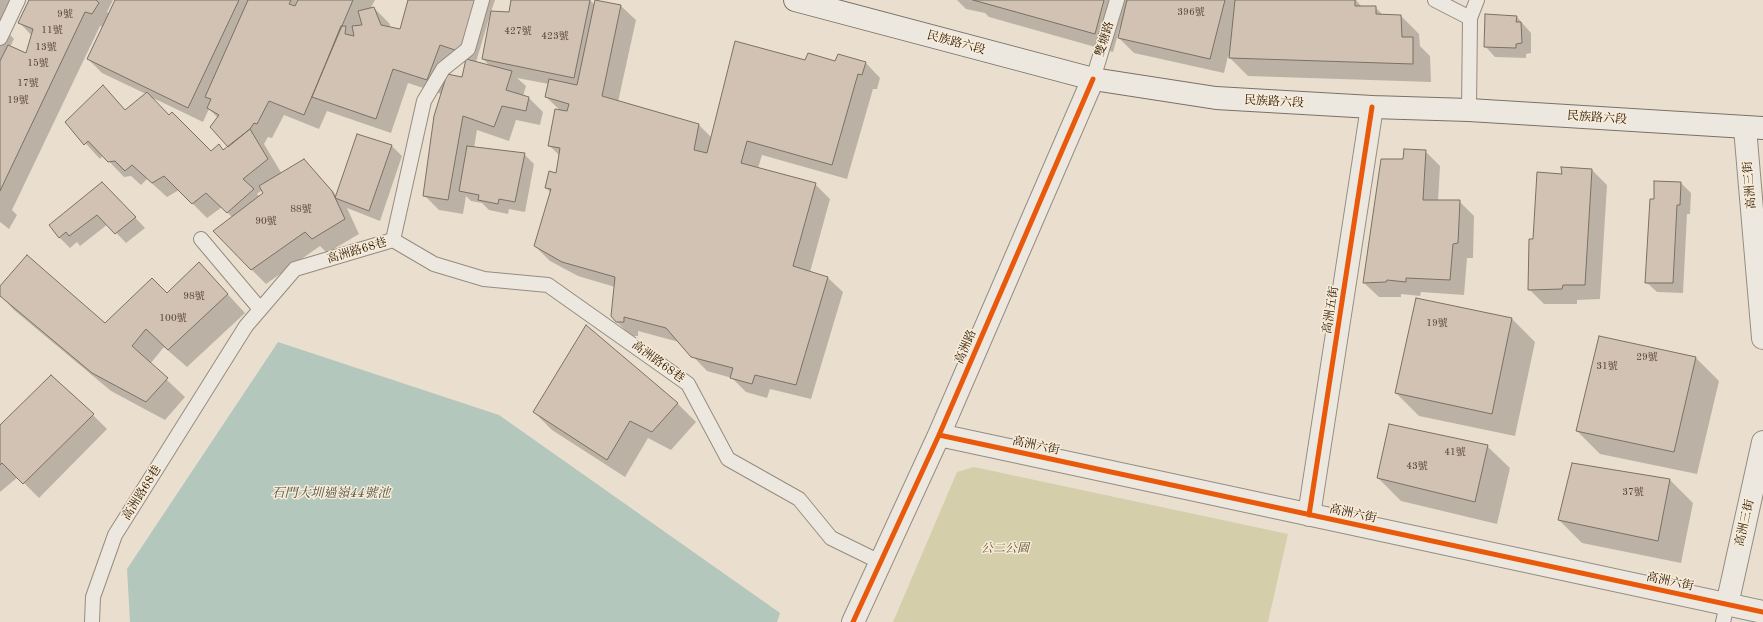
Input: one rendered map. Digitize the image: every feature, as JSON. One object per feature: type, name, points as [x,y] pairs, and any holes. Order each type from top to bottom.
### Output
[{"type":"street","name":"民族路六段","points":[[796,0],[1093,79],[1216,98],[1372,108],[1469,110],[1754,128]]},
{"type":"street","name":"高洲路","points":[[854,622],[939,435],[1093,79]]},
{"type":"street","name":"高洲五街","points":[[1309,515],[1372,108]]},
{"type":"street","name":"高洲三街","points":[[1754,128],[1763,338]]},
{"type":"street","name":"高洲六街","points":[[939,435],[1309,515],[1725,613],[1763,612]]},
{"type":"street","name":"高洲三街","points":[[1725,613],[1763,442]]},
{"type":"lane","points":[[0,38],[18,0]]},
{"type":"lane","points":[[392,240],[424,101],[443,69],[468,49],[482,0]]},
{"type":"lane","name":"雙塘路","points":[[1093,79],[1117,0]]},
{"type":"lane","points":[[1435,0],[1470,18]]},
{"type":"lane","points":[[1469,110],[1470,18],[1477,0]]},
{"type":"lane","points":[[201,239],[260,309]]},
{"type":"lane","name":"高洲路68巷","points":[[92,622],[93,597],[115,535],[246,326],[294,269],[392,240],[434,264],[484,279],[548,285],[688,384],[728,459],[799,499],[830,538],[880,562]]},
{"type":"green space","name":"公二公園","points":[[974,467],[1288,534],[1268,622],[893,622],[957,472]]},
{"type":"water","name":"石門大圳過嶺44號池","points":[[278,342],[499,415],[780,613],[777,622],[130,622],[127,569]]},
{"type":"building","points":[[29,0],[96,0],[99,3],[92,14],[85,12],[0,191],[0,61],[8,45],[26,53],[33,29],[18,23]]},
{"type":"building","points":[[115,0],[239,0],[188,108],[87,59]]},
{"type":"building","points":[[248,0],[291,0],[289,4],[295,6],[298,0],[353,0],[304,115],[269,101],[257,124],[254,123],[250,129],[228,147],[210,127],[219,115],[207,108],[211,99],[205,97]]},
{"type":"building","points":[[408,0],[476,0],[461,52],[440,45],[427,80],[393,69],[376,119],[312,97],[341,26],[346,26],[345,34],[354,36],[352,26],[362,25],[358,11],[374,7],[381,25],[400,29]]},
{"type":"building","points":[[511,0],[590,0],[574,78],[482,59],[491,11],[509,12]]},
{"type":"building","points":[[595,0],[621,5],[602,96],[699,124],[694,150],[707,153],[735,41],[805,60],[808,53],[835,61],[838,54],[866,62],[862,75],[858,74],[832,165],[747,141],[741,163],[816,183],[793,266],[828,277],[796,385],[755,375],[752,384],[730,378],[733,368],[691,357],[666,328],[624,317],[624,322],[616,322],[611,316],[615,277],[562,262],[534,246],[551,189],[545,188],[549,171],[556,173],[560,148],[548,146],[555,109],[567,111],[569,104],[545,97],[549,79],[577,85]]},
{"type":"building","points":[[973,0],[1104,0],[1095,34]]},
{"type":"building","points":[[1127,0],[1225,0],[1210,59],[1118,38]]},
{"type":"building","points":[[1235,0],[1355,0],[1355,6],[1376,6],[1376,14],[1401,15],[1402,37],[1413,37],[1413,64],[1229,58]]},
{"type":"building","points":[[1485,14],[1517,16],[1516,22],[1521,22],[1522,43],[1516,44],[1516,48],[1484,47]]},
{"type":"building","points":[[466,59],[512,71],[506,90],[529,97],[526,111],[502,106],[494,127],[463,116],[448,200],[423,196],[434,116],[447,74],[462,77]]},
{"type":"building","points":[[103,85],[125,110],[147,92],[169,115],[172,112],[211,151],[219,144],[223,150],[250,129],[268,159],[243,179],[254,189],[227,213],[206,193],[192,204],[164,176],[152,183],[132,165],[125,171],[115,161],[108,162],[88,141],[84,145],[65,122]]},
{"type":"building","points":[[357,134],[392,145],[369,211],[335,198]]},
{"type":"building","points":[[467,146],[525,153],[515,202],[499,199],[498,204],[478,200],[479,195],[459,191]]},
{"type":"building","points":[[1404,149],[1426,150],[1423,200],[1460,200],[1458,243],[1453,244],[1450,280],[1406,278],[1406,282],[1387,280],[1386,282],[1363,283],[1381,159],[1403,159]]},
{"type":"building","points":[[304,159],[332,191],[345,219],[312,239],[305,232],[251,270],[213,231],[263,193],[259,186]]},
{"type":"building","points":[[1561,167],[1592,169],[1585,285],[1563,285],[1562,289],[1528,290],[1529,239],[1533,239],[1537,172],[1562,174]]},
{"type":"building","points":[[1654,181],[1681,182],[1680,205],[1677,205],[1673,283],[1645,283],[1650,199],[1654,199]]},
{"type":"building","points":[[102,182],[136,217],[115,234],[97,215],[69,236],[66,232],[59,238],[49,225]]},
{"type":"building","points":[[27,255],[105,323],[152,278],[167,293],[199,262],[228,294],[168,350],[146,329],[132,346],[168,378],[146,402],[92,373],[0,296],[0,286]]},
{"type":"building","points":[[1416,298],[1512,318],[1492,414],[1395,393]]},
{"type":"building","points":[[586,325],[678,403],[652,432],[630,421],[607,460],[533,412]]},
{"type":"building","points":[[1599,336],[1696,357],[1674,452],[1576,431]]},
{"type":"building","points":[[51,375],[94,414],[23,484],[2,463],[0,465],[0,425]]},
{"type":"building","points":[[1389,424],[1488,445],[1475,502],[1377,478]]},
{"type":"building","points":[[1572,463],[1670,479],[1658,541],[1558,520]]},
{"type":"cycle path","points":[[853,622],[939,435],[1093,79]]},
{"type":"cycle path","points":[[1309,515],[1372,107]]},
{"type":"cycle path","points":[[939,435],[1763,612]]}]
